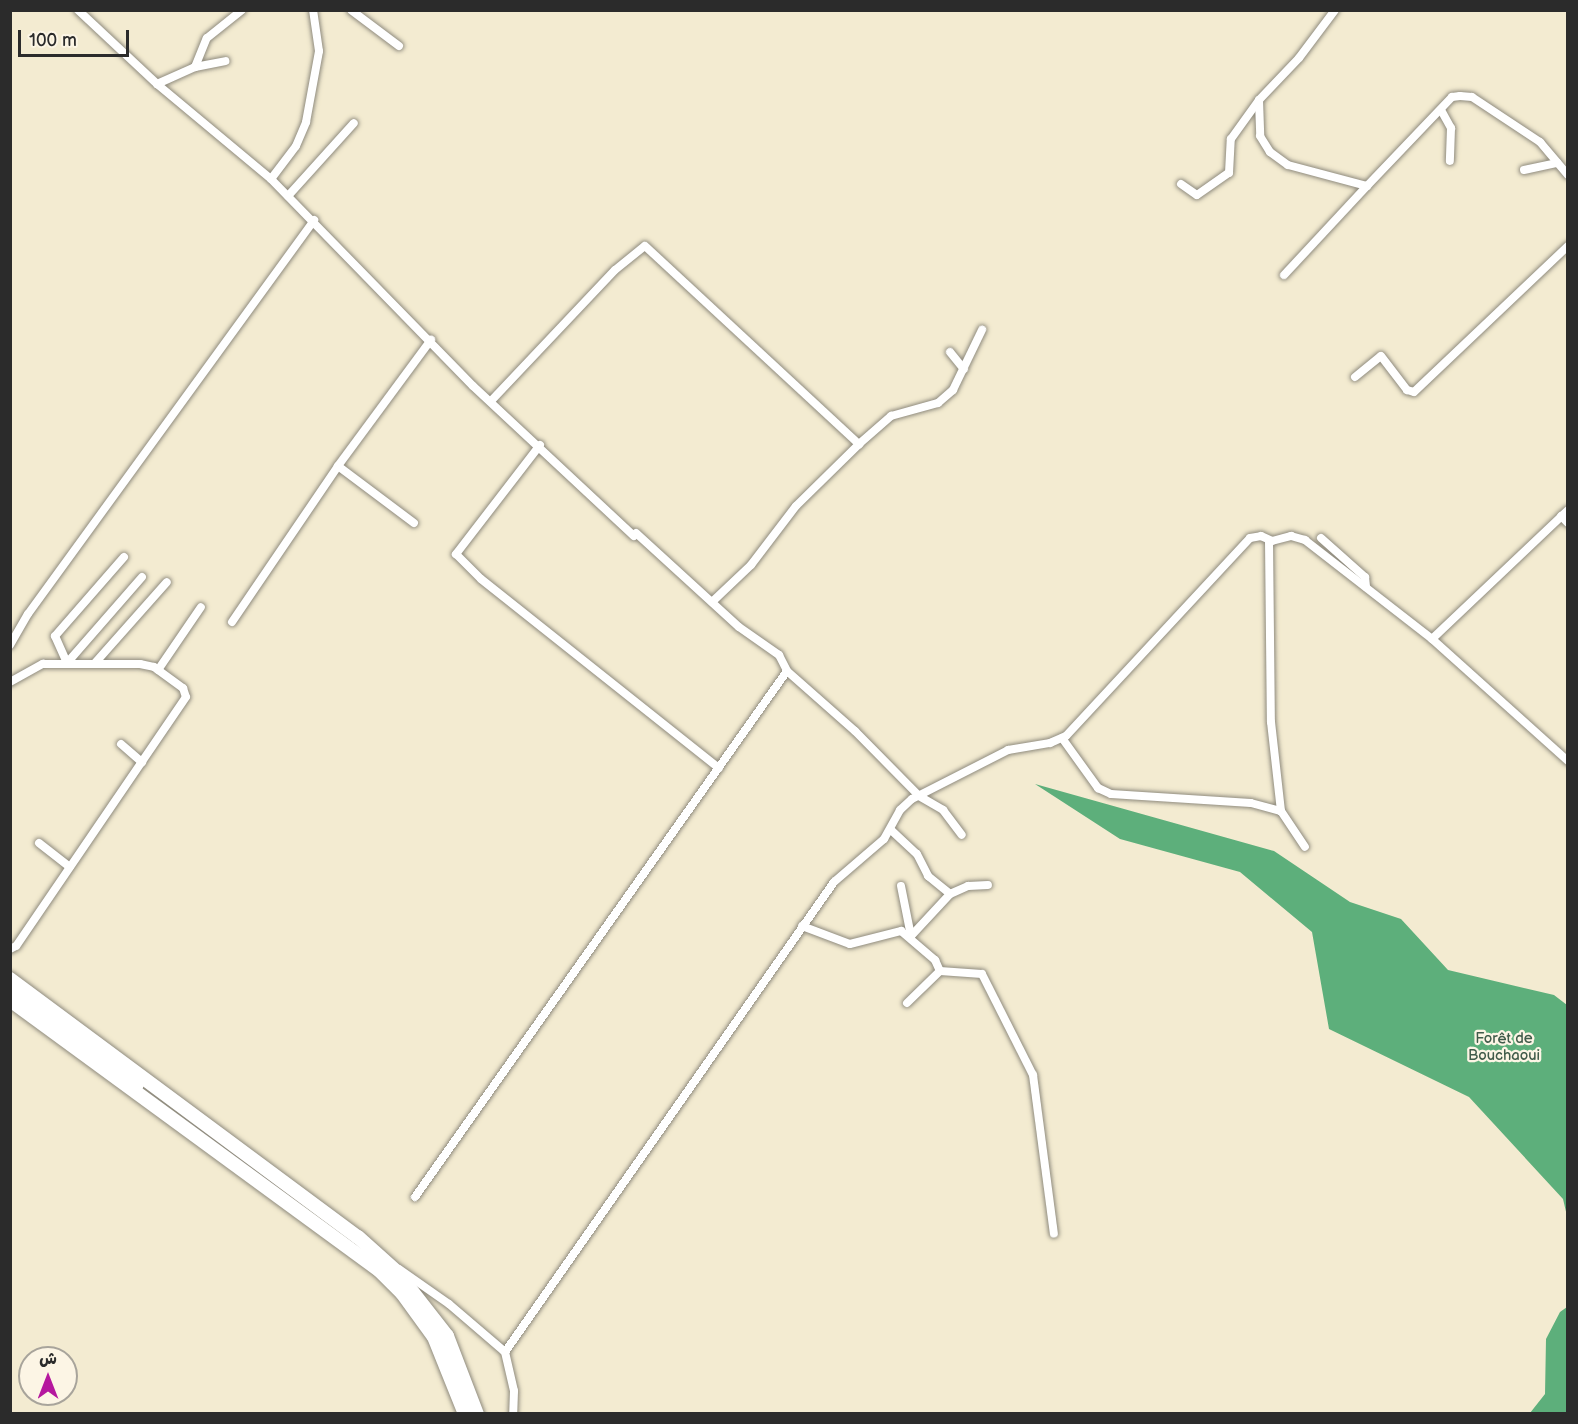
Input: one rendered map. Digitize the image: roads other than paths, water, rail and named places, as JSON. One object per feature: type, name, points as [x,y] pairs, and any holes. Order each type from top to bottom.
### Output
[{"type":"highway","points":[[10,979],[343,1241],[402,1293],[441,1349],[465,1413]]},
{"type":"highway","points":[[10,1000],[183,1114],[374,1251],[417,1293],[447,1336],[477,1413]]},
{"type":"main road","points":[[10,986],[173,1102],[183,1114]]},
{"type":"main road","points":[[10,992],[159,1101],[183,1114]]},
{"type":"street","points":[[78,10],[157,84],[271,179],[491,401],[712,602],[779,654],[787,671],[855,731],[919,796],[943,810],[963,835]]},
{"type":"street","points":[[195,67],[207,38],[242,10]]},
{"type":"street","points":[[271,179],[296,146],[306,122],[319,51],[313,10]]},
{"type":"street","points":[[351,10],[399,46]]},
{"type":"street","points":[[1181,184],[1197,195],[1228,172],[1231,139],[1259,100],[1299,58],[1335,10]]},
{"type":"street","points":[[157,84],[195,67],[225,62]]},
{"type":"street","points":[[1284,275],[1452,97],[1472,97],[1540,142],[1568,175]]},
{"type":"street","points":[[1259,100],[1260,136],[1270,152],[1288,165],[1367,186]]},
{"type":"street","points":[[1441,110],[1451,128],[1450,161]]},
{"type":"street","points":[[288,196],[354,123]]},
{"type":"street","points":[[1524,170],[1557,163]]},
{"type":"street","points":[[10,645],[28,614],[313,220]]},
{"type":"street","points":[[491,401],[615,270],[645,246],[859,444]]},
{"type":"street","points":[[1355,377],[1381,356],[1407,390],[1414,392],[1568,246]]},
{"type":"street","points":[[712,602],[751,565],[796,506],[859,444],[891,416],[938,404],[953,390],[982,330]]},
{"type":"street","points":[[232,622],[338,466],[431,340]]},
{"type":"street","points":[[950,352],[964,369]]},
{"type":"street","points":[[540,445],[456,554],[481,579],[719,768]]},
{"type":"street","points":[[338,466],[414,523]]},
{"type":"street","points":[[1432,639],[1565,516]]},
{"type":"street","points":[[505,1352],[834,882],[891,830],[900,810],[919,796],[1015,747],[1062,738],[1246,541],[1257,536],[1269,541],[1301,538],[1432,639],[1568,761]]},
{"type":"street","points":[[1321,538],[1365,577],[1366,586]]},
{"type":"street","points":[[1269,541],[1271,722],[1281,811],[1305,847]]},
{"type":"street","points":[[67,663],[55,636],[124,557]]},
{"type":"street","points":[[67,663],[141,577]]},
{"type":"street","points":[[95,663],[167,582]]},
{"type":"street","points":[[158,670],[201,607]]},
{"type":"street","points":[[10,681],[43,664],[140,664],[158,670],[183,688],[186,697],[16,946],[10,949]]},
{"type":"street","points":[[415,1197],[787,671]]},
{"type":"street","points":[[1062,738],[1098,788],[1111,794],[1251,803],[1281,811]]},
{"type":"street","points":[[121,744],[142,762]]},
{"type":"street","points":[[891,830],[917,854],[928,876],[950,894]]},
{"type":"street","points":[[39,843],[70,867]]},
{"type":"street","points":[[911,936],[950,894],[968,886],[988,885]]},
{"type":"street","points":[[901,886],[911,936]]},
{"type":"street","points":[[802,926],[850,944],[893,932],[911,936],[935,960],[940,970]]},
{"type":"street","points":[[907,1003],[940,970]]},
{"type":"street","points":[[940,970],[982,974],[1029,1061],[1054,1234]]},
{"type":"street","points":[[374,1251],[449,1304],[505,1352],[514,1391],[513,1413]]},
{"type":"park label","name":"Forêt de Bouchaoui","points":[[1504,1046]]}]
